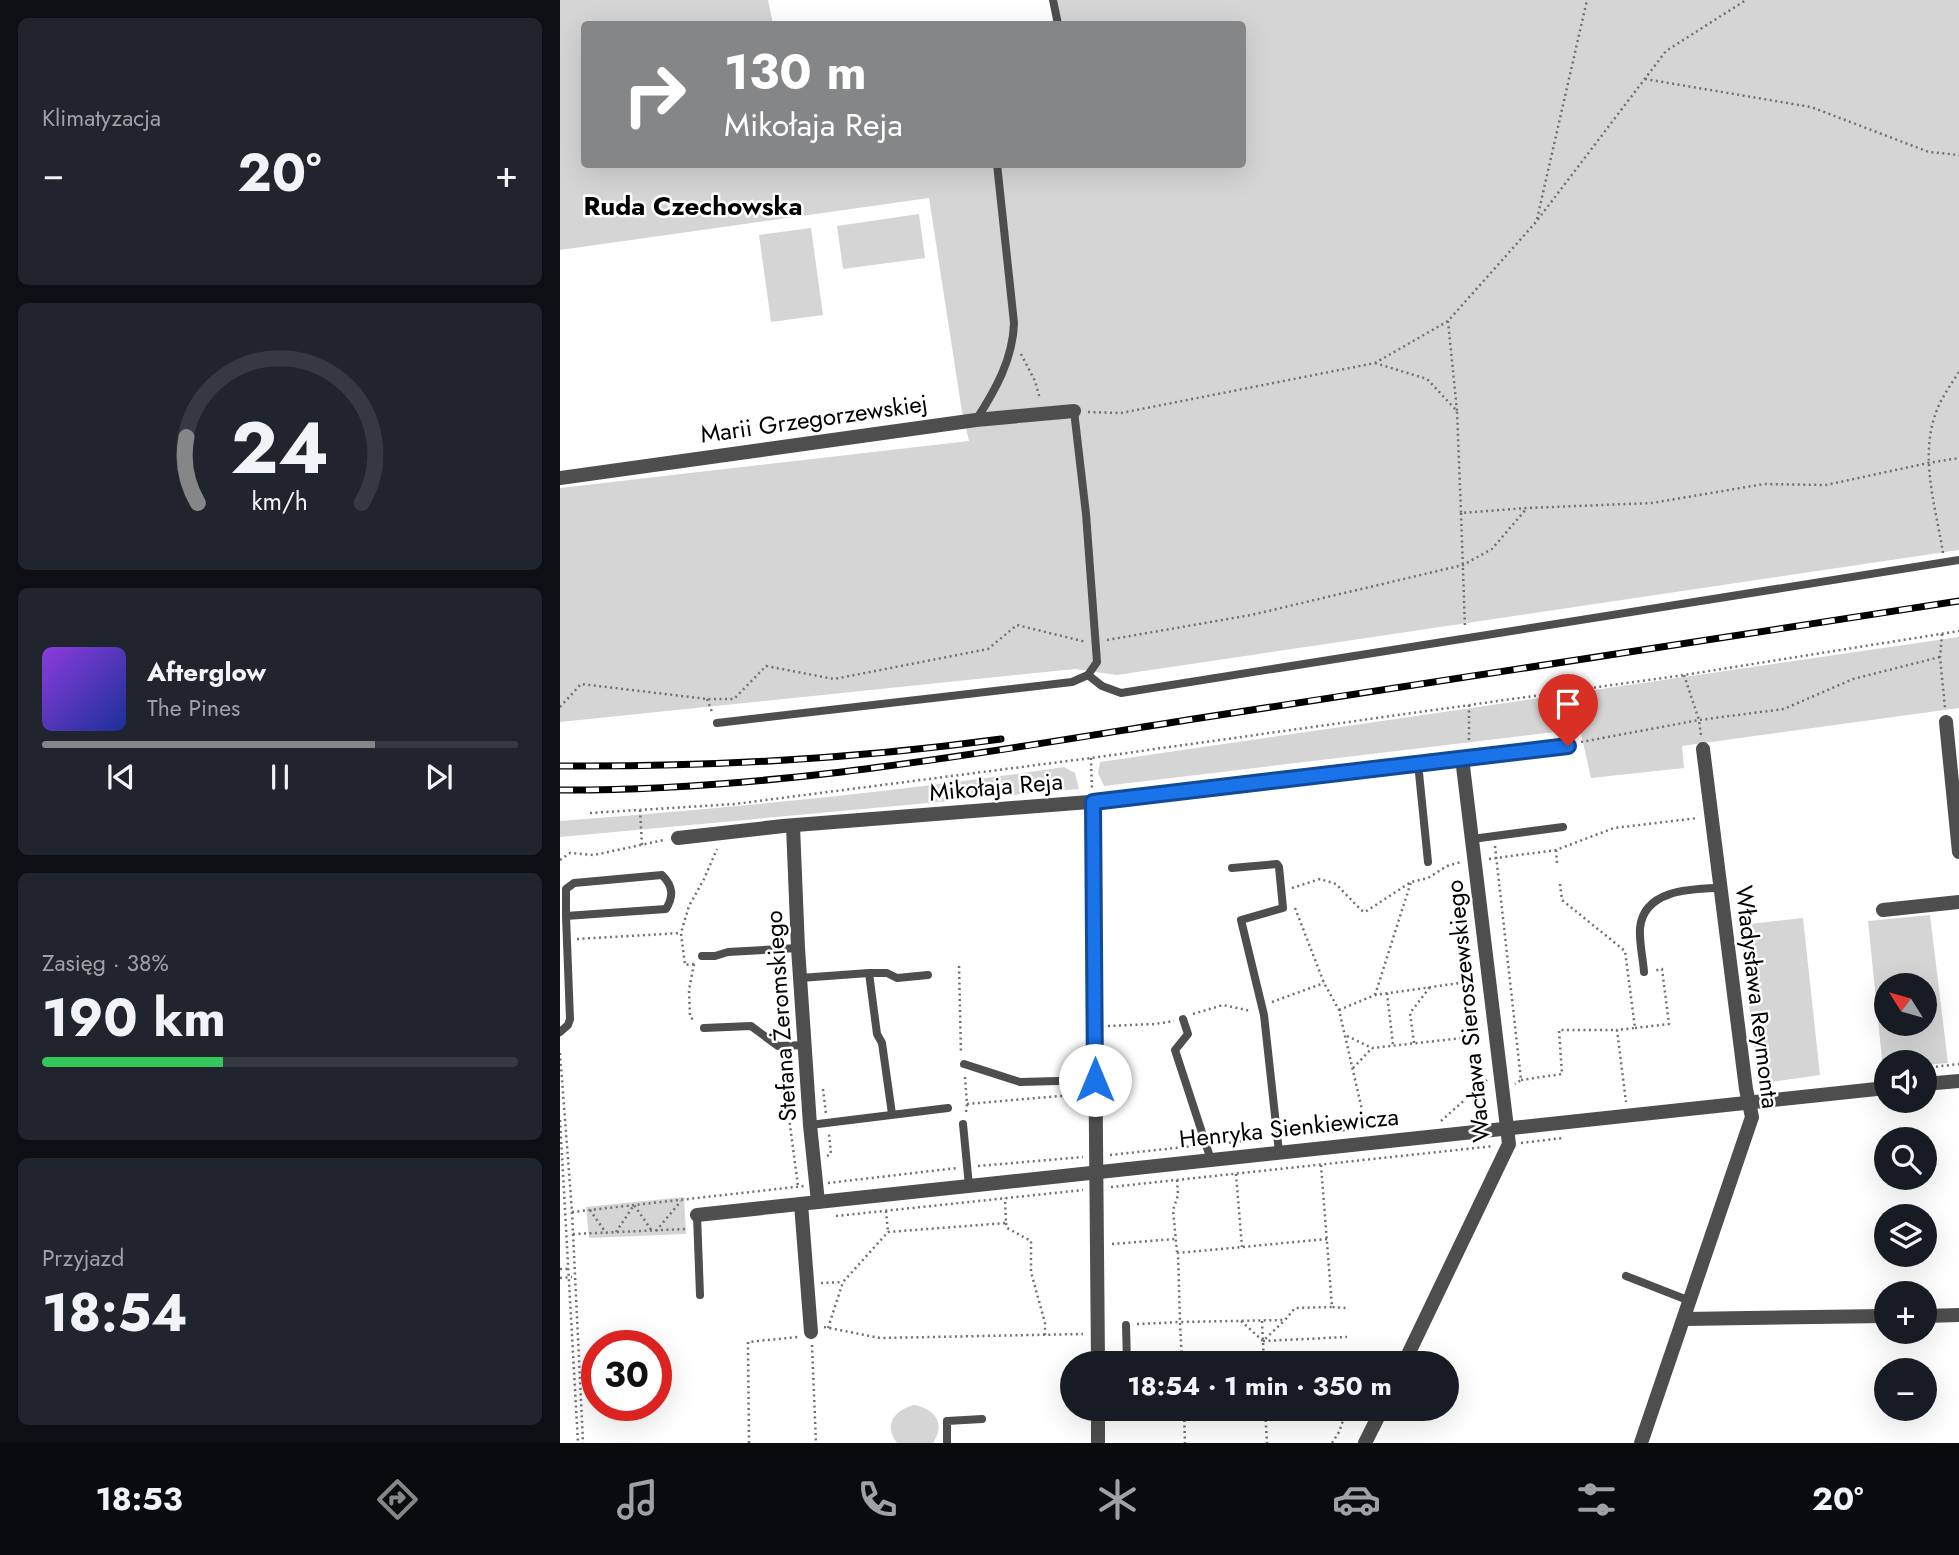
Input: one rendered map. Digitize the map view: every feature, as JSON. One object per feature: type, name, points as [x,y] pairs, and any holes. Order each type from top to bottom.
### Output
[{"type":"street","name":"Marii Grzegorzewskiej","points":[[560,478],[976,420],[1074,411]]},
{"type":"street","points":[[1946,722],[1959,852]]},
{"type":"street","name":"Mikołaja Reja","points":[[678,838],[1093,802],[1568,746]]},
{"type":"street","name":"Władysława Reymonta","points":[[1641,1443],[1752,1117],[1703,749]]},
{"type":"street","name":"Wacława Sieroszewskiego","points":[[1410,1351],[1508,1144],[1462,758]]},
{"type":"street","points":[[1093,802],[1098,1351]]},
{"type":"street","name":"Stefana Żeromskiego","points":[[793,826],[806,1070],[818,1202]]},
{"type":"street","points":[[1883,910],[1959,902]]},
{"type":"street","points":[[1937,1083],[1959,1081]]},
{"type":"street","name":"Henryka Sienkiewicza","points":[[697,1222],[801,1204],[1211,1160],[1279,1144],[1507,1128],[1874,1089]]},
{"type":"street","points":[[801,1204],[811,1328]]},
{"type":"street","points":[[1937,1316],[1959,1315]]},
{"type":"street","points":[[1684,1319],[1874,1316]]},
{"type":"street","points":[[1098,1421],[1098,1443]]},
{"type":"street","points":[[1365,1443],[1376,1421]]},
{"type":"lane","points":[[1053,0],[1057,21]]},
{"type":"lane","points":[[976,420],[995,391],[1014,342],[997,168]]},
{"type":"lane","points":[[717,723],[1072,681],[1088,675],[1097,662],[1086,513],[1074,411]]},
{"type":"lane","points":[[1088,675],[1102,686],[1121,693],[1959,560]]},
{"type":"lane","points":[[1418,763],[1428,862]]},
{"type":"lane","points":[[1472,839],[1563,827]]},
{"type":"lane","points":[[1232,869],[1276,864],[1279,867],[1283,908],[1241,920],[1262,1005],[1279,1144]]},
{"type":"lane","points":[[560,1032],[570,1019],[566,916],[566,889],[574,883],[662,875],[670,883],[671,900],[666,909],[566,916]]},
{"type":"lane","points":[[1644,972],[1640,929],[1654,902],[1673,892],[1720,888]]},
{"type":"lane","points":[[702,956],[798,948]]},
{"type":"lane","points":[[800,978],[869,973],[887,973],[897,978],[928,975]]},
{"type":"lane","points":[[869,973],[892,1114]]},
{"type":"lane","points":[[1183,1019],[1188,1034],[1175,1050],[1211,1160]]},
{"type":"lane","points":[[704,1028],[751,1026],[778,1046],[805,1045]]},
{"type":"lane","points":[[964,1064],[1020,1082],[1095,1080]]},
{"type":"lane","points":[[810,1125],[948,1108]]},
{"type":"lane","points":[[963,1124],[970,1185]]},
{"type":"lane","points":[[697,1222],[700,1295]]},
{"type":"lane","points":[[1626,1276],[1690,1301]]},
{"type":"lane","points":[[1126,1325],[1127,1351]]},
{"type":"lane","points":[[947,1443],[947,1421],[982,1419]]},
{"type":"path","points":[[1536,222],[1587,0]]},
{"type":"path","points":[[1074,411],[1121,413],[1375,363],[1448,321],[1536,222],[1666,51],[1746,0]]},
{"type":"path","points":[[1645,79],[1811,107],[1929,152],[1959,155]]},
{"type":"path","points":[[1448,321],[1457,411],[1466,638]]},
{"type":"path","points":[[1014,342],[1035,381],[1043,414]]},
{"type":"path","points":[[1375,363],[1427,379],[1457,411]]},
{"type":"path","points":[[1945,562],[1927,463],[1930,437],[1941,401],[1959,372]]},
{"type":"path","points":[[1461,513],[1652,503],[1764,484],[1826,485],[1959,458]]},
{"type":"path","points":[[560,707],[582,684],[707,699],[734,699],[766,666],[834,679],[988,649],[1017,625],[1090,643],[1251,615],[1463,565],[1492,549],[1527,508]]},
{"type":"path","points":[[590,813],[735,804],[1091,758],[1684,675],[1959,631]]},
{"type":"path","points":[[1942,634],[1940,657],[1946,722]]},
{"type":"path","points":[[1560,692],[1568,746],[1592,739],[1699,720],[1784,709],[1853,679],[1940,657]]},
{"type":"path","points":[[1684,675],[1699,720]]},
{"type":"path","points":[[707,699],[717,723]]},
{"type":"path","points":[[1462,758],[1470,742],[1469,705]]},
{"type":"path","points":[[1091,758],[1093,802]]},
{"type":"path","points":[[640,810],[642,845]]},
{"type":"path","points":[[1292,888],[1320,879],[1336,884],[1360,910],[1366,912],[1411,882],[1428,878],[1447,866],[1556,850],[1614,828],[1712,816]]},
{"type":"path","points":[[704,1028],[690,1017],[689,990],[694,964],[685,965],[681,933],[689,906],[704,880],[724,833]]},
{"type":"path","points":[[1493,836],[1521,1080]]},
{"type":"path","points":[[560,860],[570,853],[594,855],[678,838]]},
{"type":"path","points":[[1556,850],[1557,863]]},
{"type":"path","points":[[1375,995],[1411,882]]},
{"type":"path","points":[[1560,884],[1562,900],[1625,951],[1635,1028]]},
{"type":"path","points":[[1294,900],[1295,912],[1324,983],[1339,1010],[1366,1128]]},
{"type":"path","points":[[567,939],[681,933]]},
{"type":"path","points":[[1339,1010],[1375,995],[1460,983],[1478,958]]},
{"type":"path","points":[[959,966],[960,1052],[964,1064],[967,1104],[1076,1095]]},
{"type":"path","points":[[1512,1087],[1521,1080],[1562,1074],[1559,1030],[1617,1030],[1669,1024],[1662,970],[1628,974]]},
{"type":"path","points":[[1262,1005],[1324,983]]},
{"type":"path","points":[[1414,1043],[1410,1013],[1430,988]]},
{"type":"path","points":[[1387,993],[1393,1045]]},
{"type":"path","points":[[1617,1030],[1626,1102]]},
{"type":"path","points":[[1345,1035],[1372,1048],[1487,1035]]},
{"type":"path","points":[[1353,1068],[1372,1048]]},
{"type":"path","points":[[560,1053],[572,1212],[580,1443]]},
{"type":"path","points":[[1937,1067],[1959,1065]]},
{"type":"path","points":[[797,1186],[788,1110],[783,1100],[783,1080],[806,1070]]},
{"type":"path","points":[[1452,1119],[1441,1121],[1492,1076]]},
{"type":"path","points":[[560,1120],[570,1269],[573,1277]]},
{"type":"path","points":[[572,1212],[968,1167],[1206,1145],[1279,1144],[1375,1128]]},
{"type":"path","points":[[1321,1165],[1332,1307]]},
{"type":"path","points":[[1236,1173],[1242,1247]]},
{"type":"path","points":[[1177,1180],[1178,1195],[1173,1210],[1178,1253],[1182,1351]]},
{"type":"path","points":[[1005,1198],[1007,1228],[1031,1241],[1031,1272],[1045,1323],[1045,1335]]},
{"type":"path","points":[[654,1231],[681,1200]]},
{"type":"path","points":[[634,1205],[654,1231]]},
{"type":"path","points":[[615,1232],[634,1205]]},
{"type":"path","points":[[590,1210],[606,1233]]},
{"type":"path","points":[[886,1210],[888,1232]]},
{"type":"path","points":[[573,1234],[654,1231],[697,1222]]},
{"type":"path","points":[[828,1328],[843,1282],[888,1232],[1006,1223]]},
{"type":"path","points":[[1105,1245],[1175,1239]]},
{"type":"path","points":[[1178,1253],[1327,1239]]},
{"type":"path","points":[[560,1269],[570,1269]]},
{"type":"path","points":[[560,1278],[573,1277]]},
{"type":"path","points":[[807,1284],[843,1282]]},
{"type":"path","points":[[1263,1341],[1294,1308],[1347,1308]]},
{"type":"path","points":[[1168,1322],[1285,1320]]},
{"type":"path","points":[[1241,1321],[1263,1341],[1347,1337]]},
{"type":"path","points":[[1262,1321],[1263,1351]]},
{"type":"path","points":[[750,1443],[748,1342],[796,1338],[811,1328],[828,1328],[880,1338],[1090,1334]]},
{"type":"path","points":[[811,1328],[816,1443]]},
{"type":"path","points":[[1184,1421],[1185,1443]]},
{"type":"path","points":[[1266,1421],[1267,1443]]},
{"type":"path","points":[[1332,1443],[1343,1421]]},
{"type":"shaded area","points":[[560,0],[768,0],[772,21],[581,21],[581,168],[1246,168],[1246,21],[1053,21],[1050,0],[1959,0],[1959,550],[1117,675],[1075,669],[560,722],[560,488],[969,441],[962,412],[929,198],[560,250]]},
{"type":"shaded area","points":[[919,214],[925,258],[843,269],[837,226]]},
{"type":"shaded area","points":[[811,228],[823,315],[771,322],[759,235]]},
{"type":"shaded area","points":[[1959,637],[1959,708],[1682,746],[1684,768],[1591,778],[1580,729],[1104,786],[1098,773],[1100,762]]},
{"type":"shaded area","points":[[1064,767],[1075,773],[1079,789],[560,837],[560,821],[813,798]]},
{"type":"shaded area","points":[[1930,915],[1948,1063],[1937,1064],[1937,1050],[1881,1050],[1880,1036],[1937,1036],[1937,973],[1874,973],[1874,980],[1868,921]]},
{"type":"shaded area","points":[[1803,918],[1820,1075],[1758,1084],[1740,925]]},
{"type":"shaded area","points":[[684,1197],[686,1234],[589,1238],[586,1207]]},
{"type":"shaded area","points":[[914,1405],[928,1410],[936,1418],[938,1429],[933,1443],[897,1443],[893,1436],[893,1419],[901,1410]]},
{"type":"railway","points":[[560,790],[718,784],[875,768],[1959,601]]},
{"type":"railway","points":[[560,766],[781,760],[891,752],[1001,739]]},
{"type":"district","name":"Ruda Czechowska","points":[[693,206]]},
{"type":"route","points":[[1095,1080],[1093,802],[1568,746]]}]
